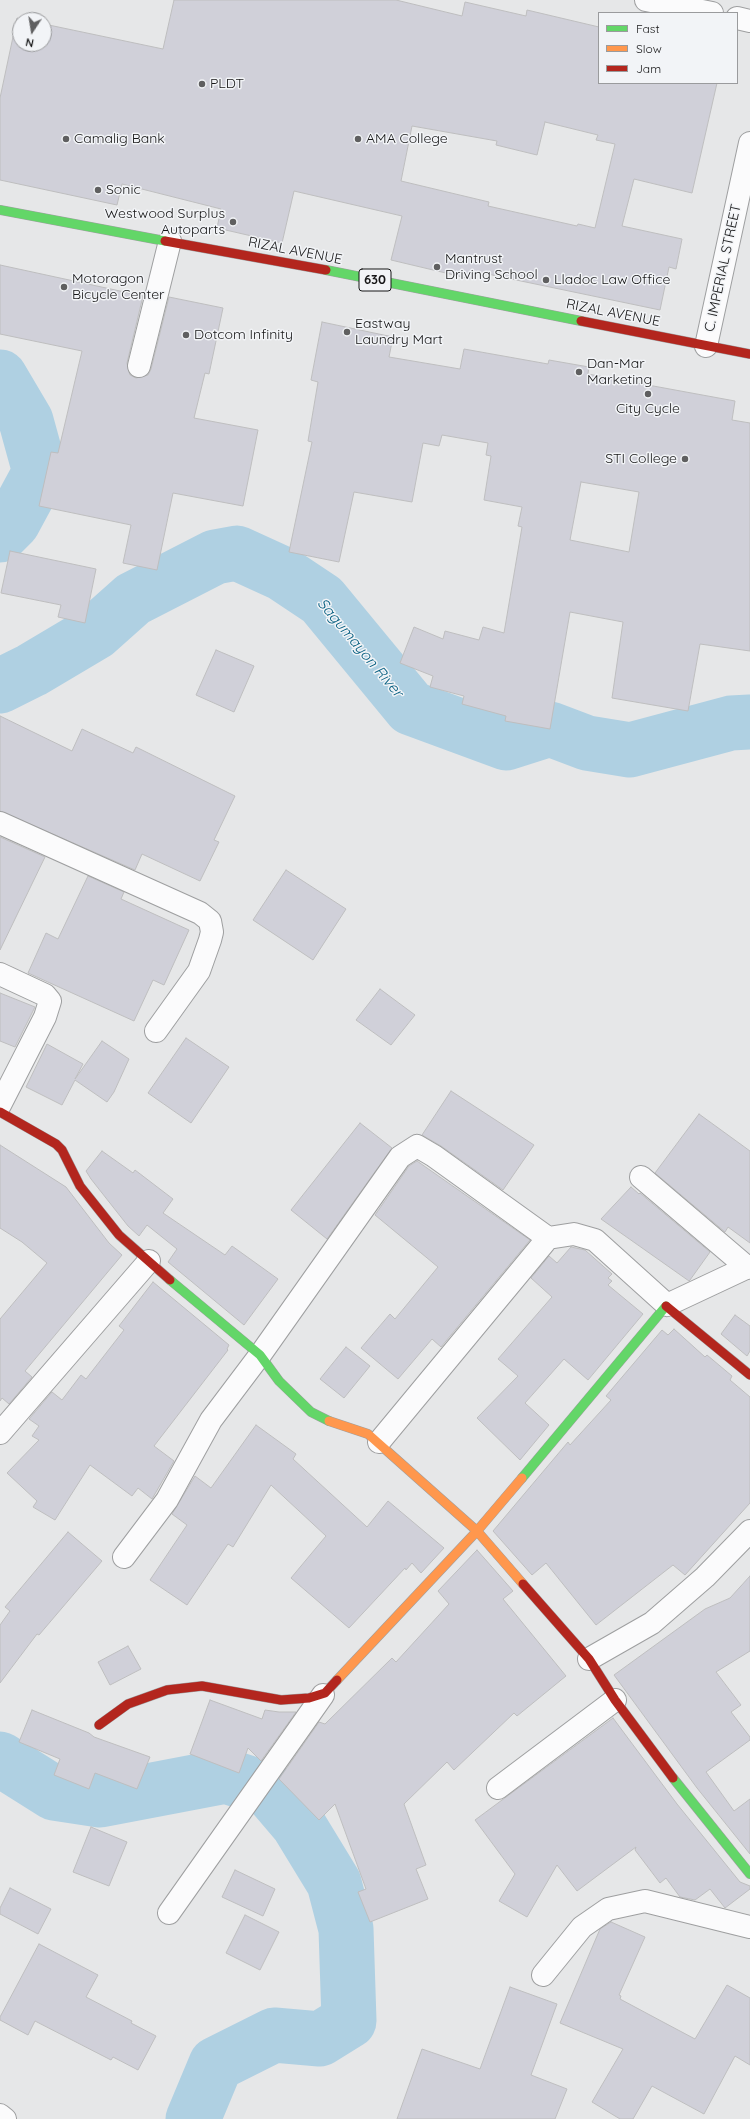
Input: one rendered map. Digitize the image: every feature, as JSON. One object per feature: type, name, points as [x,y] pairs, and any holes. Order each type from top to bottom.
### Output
[{"type":"street","points":[[646,0],[707,12]]},
{"type":"street","points":[[738,18],[750,21]]},
{"type":"street","name":"C. IMPERIAL STREET","points":[[706,346],[750,143]]},
{"type":"street","name":"RIZAL AVENUE","points":[[0,210],[170,241],[750,354]]},
{"type":"street","points":[[139,366],[170,241]]},
{"type":"street","points":[[0,823],[193,910],[210,921],[212,932],[200,972],[156,1031]]},
{"type":"street","points":[[0,974],[45,995],[50,1001],[46,1017],[0,1105]]},
{"type":"street","points":[[0,1112],[56,1144],[62,1150],[80,1186],[119,1235],[162,1274],[191,1296],[260,1355],[279,1381],[311,1412],[368,1434],[379,1442],[477,1531],[589,1659],[615,1700],[687,1796],[750,1874]]},
{"type":"street","points":[[124,1557],[167,1500],[211,1420],[260,1355],[400,1157],[417,1146],[434,1156],[548,1238]]},
{"type":"street","points":[[169,1913],[324,1694],[477,1531],[668,1306],[749,1267],[641,1177]]},
{"type":"street","points":[[379,1442],[548,1238],[574,1234],[595,1240],[668,1306],[750,1375]]},
{"type":"street","points":[[0,1433],[149,1261]]},
{"type":"street","points":[[589,1659],[652,1623],[706,1577],[750,1531]]},
{"type":"street","points":[[99,1725],[128,1704],[167,1690],[202,1686],[281,1700],[309,1698],[324,1694]]},
{"type":"street","points":[[498,1788],[615,1700]]},
{"type":"street","points":[[542,1975],[582,1927],[608,1909],[645,1900],[750,1927]]},
{"type":"street","points":[[0,2115],[5,2119]]},
{"type":"building","points":[[174,0],[396,0],[462,16],[465,2],[526,16],[527,10],[598,27],[598,84],[717,84],[692,193],[634,179],[622,226],[682,239],[676,269],[669,267],[660,310],[473,271],[471,279],[391,260],[402,216],[294,191],[282,243],[217,228],[221,209],[122,184],[117,205],[0,180],[0,98],[12,42],[12,52],[52,52],[52,26],[163,49]],"holes":[[[545,122],[598,135],[596,140],[615,144],[595,228],[578,224],[577,226],[488,206],[489,202],[401,181],[412,126],[497,141],[496,145],[537,155]]]},
{"type":"building","points":[[0,265],[143,296],[127,363],[130,375],[136,378],[148,375],[151,369],[169,297],[223,308],[209,374],[205,373],[194,418],[258,430],[243,506],[173,493],[157,570],[123,563],[131,525],[39,506],[51,452],[58,453],[82,351],[0,334]]},
{"type":"building","points":[[322,322],[393,337],[389,357],[460,369],[464,349],[548,364],[549,360],[589,367],[588,374],[735,401],[732,420],[750,423],[750,651],[700,644],[688,711],[612,698],[623,622],[570,612],[550,729],[505,721],[506,716],[462,704],[464,696],[430,687],[433,676],[400,663],[414,627],[443,639],[445,631],[479,640],[483,627],[504,633],[522,527],[518,526],[522,507],[484,500],[491,456],[486,455],[488,443],[442,435],[439,446],[423,443],[412,502],[354,492],[339,562],[289,552],[312,442],[308,441],[318,382],[311,380]],"holes":[[[581,482],[639,492],[629,552],[570,540]]]},
{"type":"building","points":[[10,551],[96,569],[85,623],[58,617],[61,605],[1,593]]},
{"type":"building","points":[[216,650],[254,666],[234,712],[196,695]]},
{"type":"building","points":[[0,716],[72,751],[82,729],[133,753],[136,747],[235,796],[214,840],[219,842],[200,881],[142,854],[135,870],[0,811]]},
{"type":"building","points":[[0,837],[45,857],[0,950]]},
{"type":"building","points":[[286,870],[346,909],[313,960],[253,920]]},
{"type":"building","points":[[88,876],[124,892],[121,899],[189,930],[164,985],[153,980],[134,1021],[28,973],[46,933],[58,939]]},
{"type":"building","points":[[380,989],[415,1015],[391,1045],[356,1020]]},
{"type":"building","points":[[0,993],[35,1007],[15,1047],[0,1041]]},
{"type":"building","points":[[186,1038],[229,1067],[191,1123],[148,1093]]},
{"type":"building","points":[[102,1041],[129,1059],[114,1092],[107,1102],[75,1080],[62,1105],[26,1087],[47,1044],[83,1064],[75,1079]]},
{"type":"building","points":[[451,1091],[534,1145],[503,1190],[441,1146],[422,1135]]},
{"type":"building","points":[[699,1114],[750,1151],[750,1243],[728,1227],[725,1232],[655,1173]]},
{"type":"building","points":[[360,1123],[392,1148],[327,1239],[291,1210]]},
{"type":"building","points":[[0,1145],[66,1187],[109,1243],[122,1255],[25,1371],[32,1377],[9,1404],[2,1398],[0,1401],[0,1319],[47,1263],[22,1242],[0,1228]]},
{"type":"building","points":[[102,1151],[133,1173],[135,1170],[173,1199],[163,1213],[225,1255],[232,1246],[278,1279],[244,1325],[168,1262],[177,1249],[147,1225],[139,1236],[128,1226],[86,1171]]},
{"type":"building","points":[[417,1161],[530,1240],[441,1347],[432,1339],[398,1379],[361,1348],[390,1314],[395,1319],[438,1267],[375,1215],[409,1166]]},
{"type":"building","points":[[631,1187],[710,1252],[689,1281],[601,1219]]},
{"type":"building","points":[[571,1247],[585,1250],[612,1274],[608,1278],[612,1281],[608,1285],[643,1314],[588,1380],[564,1359],[525,1403],[549,1425],[520,1460],[477,1418],[518,1376],[498,1359],[552,1297],[531,1278],[549,1256],[557,1263]]},
{"type":"building","points":[[153,1282],[229,1345],[228,1350],[154,1446],[174,1461],[152,1499],[138,1488],[132,1496],[90,1465],[55,1520],[33,1507],[37,1501],[7,1473],[39,1440],[32,1436],[39,1426],[29,1419],[52,1392],[62,1400],[81,1375],[86,1379],[124,1330],[119,1326]]},
{"type":"building","points":[[735,1315],[750,1326],[750,1351],[747,1356],[721,1334]]},
{"type":"building","points":[[674,1329],[705,1357],[707,1355],[732,1376],[730,1380],[750,1397],[750,1503],[685,1575],[673,1565],[596,1625],[546,1563],[532,1575],[493,1531],[568,1442],[570,1445],[611,1400],[606,1396],[662,1330],[668,1335]]},
{"type":"building","points":[[346,1347],[370,1366],[344,1398],[320,1379]]},
{"type":"building","points":[[256,1425],[296,1454],[293,1459],[367,1527],[388,1501],[444,1548],[421,1573],[412,1563],[406,1570],[405,1568],[349,1628],[291,1578],[326,1536],[271,1485],[233,1547],[228,1544],[187,1605],[150,1580],[187,1525],[172,1514],[195,1476],[211,1488]]},
{"type":"building","points":[[68,1532],[102,1561],[39,1635],[37,1634],[0,1683],[0,1625],[10,1611],[5,1607]]},
{"type":"building","points":[[477,1550],[513,1591],[503,1599],[566,1676],[517,1716],[514,1713],[454,1770],[447,1762],[404,1804],[426,1865],[416,1869],[428,1899],[370,1922],[358,1892],[366,1889],[335,1804],[319,1820],[279,1779],[319,1722],[325,1724],[392,1658],[396,1662],[449,1604],[438,1591]]},
{"type":"building","points":[[750,1576],[750,1651],[716,1672],[741,1705],[731,1712],[750,1737],[750,1740],[706,1772],[734,1811],[750,1799],[750,1854],[697,1788],[614,1675],[705,1609],[730,1598]]},
{"type":"building","points":[[128,1646],[141,1669],[110,1685],[98,1662]]},
{"type":"building","points":[[210,1700],[262,1719],[265,1710],[296,1712],[261,1761],[248,1748],[239,1773],[190,1754]]},
{"type":"building","points":[[32,1710],[89,1733],[94,1737],[150,1757],[137,1789],[95,1773],[89,1789],[54,1775],[60,1759],[19,1742]]},
{"type":"building","points":[[613,1718],[677,1804],[740,1882],[750,1886],[750,1889],[725,1908],[710,1889],[695,1900],[680,1897],[666,1878],[660,1883],[635,1850],[636,1847],[577,1891],[557,1865],[527,1917],[499,1901],[515,1874],[475,1820]]},
{"type":"building","points":[[91,1827],[127,1842],[109,1886],[73,1872]]},
{"type":"building","points":[[235,1870],[275,1889],[263,1916],[222,1897]]},
{"type":"building","points":[[10,1888],[51,1909],[38,1934],[0,1914],[0,1908]]},
{"type":"building","points":[[245,1915],[279,1932],[260,1970],[226,1953]]},
{"type":"building","points":[[611,1922],[645,1937],[619,1995],[621,1996],[620,1999],[695,2039],[727,1985],[750,1998],[750,2065],[735,2056],[704,2114],[652,2086],[633,2119],[620,2119],[592,2102],[623,2049],[560,2023],[600,1929]]},
{"type":"building","points":[[39,1944],[98,1975],[86,1997],[132,2021],[131,2023],[156,2036],[138,2070],[113,2057],[111,2060],[35,2021],[28,2035],[0,2020],[0,2017]]},
{"type":"building","points":[[510,1987],[557,2004],[531,2075],[567,2089],[555,2119],[397,2119],[422,2049],[480,2069]]},
{"type":"waterway","name":"Sagumayon River","points":[[0,377],[26,421],[40,472],[13,522],[0,535]]},
{"type":"waterway","name":"Sagumayon River","points":[[0,686],[32,670],[96,632],[133,599],[215,557],[237,553],[283,574],[322,600],[411,708],[506,743],[550,729],[587,743],[630,750],[731,723],[750,722]]},
{"type":"waterway","points":[[0,1759],[54,1793],[100,1800],[226,1776],[269,1790],[298,1824],[334,1883],[346,1929],[349,2021],[320,2039],[274,2035],[216,2064],[193,2119]]},
{"type":"traffic: fast","points":[[0,210],[165,241]]},
{"type":"traffic: fast","points":[[326,270],[581,321]]},
{"type":"traffic: fast","points":[[170,1280],[260,1355],[279,1381],[311,1412],[329,1421]]},
{"type":"traffic: fast","points":[[522,1478],[666,1306]]},
{"type":"traffic: fast","points":[[673,1778],[750,1874]]},
{"type":"traffic: slow","points":[[329,1421],[368,1434],[477,1531],[523,1584]]},
{"type":"traffic: slow","points":[[337,1680],[477,1531],[522,1478]]},
{"type":"traffic: jam","points":[[165,241],[326,270]]},
{"type":"traffic: jam","points":[[581,321],[750,354]]},
{"type":"traffic: jam","points":[[0,1112],[56,1144],[62,1150],[80,1186],[119,1235],[170,1280]]},
{"type":"traffic: jam","points":[[666,1306],[750,1375]]},
{"type":"traffic: jam","points":[[523,1584],[589,1659],[615,1700],[673,1778]]},
{"type":"traffic: jam","points":[[99,1725],[128,1704],[167,1690],[202,1686],[281,1700],[309,1698],[325,1693],[337,1680]]},
{"type":"place","name":"PLDT","points":[[202,84]]},
{"type":"place","name":"Camalig Bank","points":[[66,139]]},
{"type":"place","name":"AMA College","points":[[358,139]]},
{"type":"place","name":"Sonic","points":[[98,190]]},
{"type":"place","name":"Westwood Surplus Autoparts","points":[[233,222]]},
{"type":"place","name":"Mantrust Driving School","points":[[437,267]]},
{"type":"place","name":"Lladoc Law Office","points":[[546,280]]},
{"type":"place","name":"Motoragon Bicycle Center","points":[[64,287]]},
{"type":"place","name":"Eastway Laundry Mart","points":[[347,332]]},
{"type":"place","name":"Dotcom Infinity","points":[[186,335]]},
{"type":"place","name":"Dan-Mar Marketing","points":[[579,372]]},
{"type":"place","name":"City Cycle","points":[[648,394]]},
{"type":"place","name":"STI College","points":[[685,459]]}]
